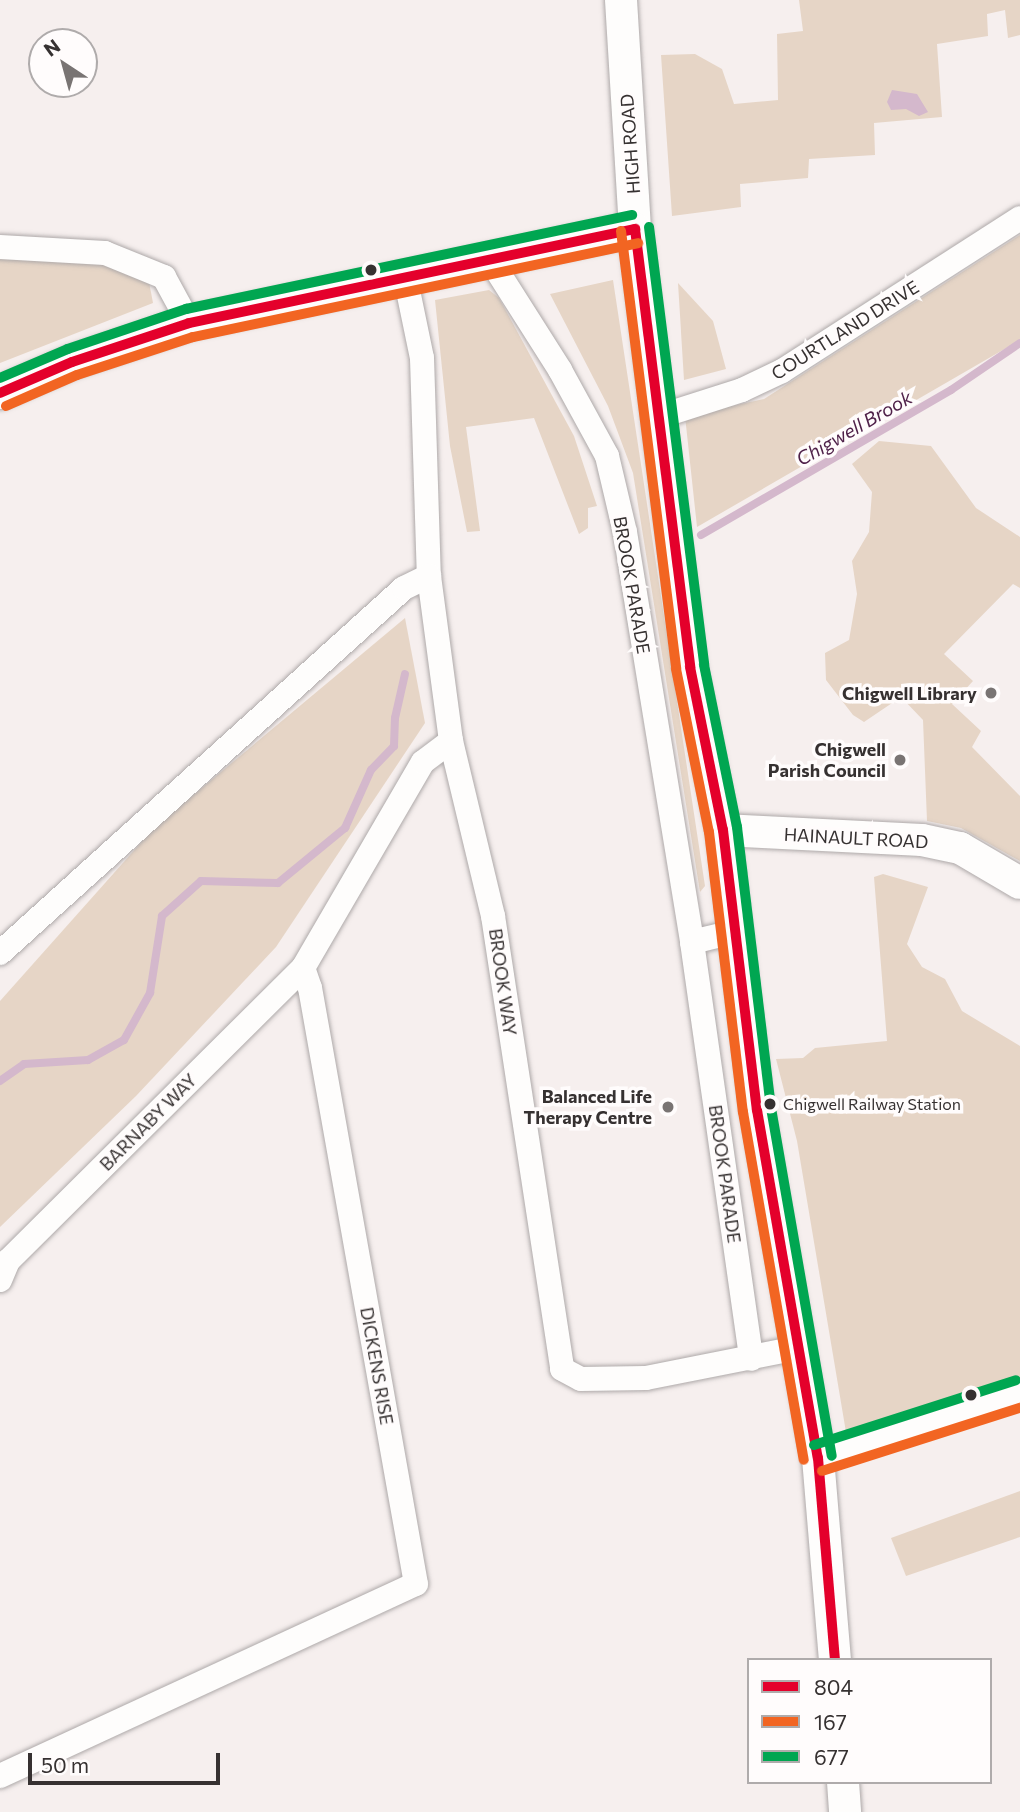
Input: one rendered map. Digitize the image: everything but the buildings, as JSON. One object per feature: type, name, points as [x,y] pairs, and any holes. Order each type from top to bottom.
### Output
[{"type":"main road","name":"HIGH ROAD","points":[[621,0],[635,229],[690,667],[723,830],[733,932],[757,1110],[818,1458],[835,1658]]},
{"type":"main road","points":[[0,393],[72,362],[189,323],[635,229]]},
{"type":"main road","name":"HAINAULT ROAD","points":[[723,830],[922,840],[960,848],[1020,883]]},
{"type":"main road","points":[[843,1784],[845,1812]]},
{"type":"street","name":"COURTLAND DRIVE","points":[[658,417],[742,390],[782,371],[1020,218]]},
{"type":"street","points":[[0,247],[105,253],[164,277],[189,323]]},
{"type":"street","name":"BROOK PARADE","points":[[489,258],[560,370],[607,456],[625,532],[692,942],[751,1359]]},
{"type":"street","name":"BROOK WAY","points":[[405,276],[422,358],[429,576],[451,741],[493,916],[559,1361],[567,1375],[581,1379],[646,1378],[751,1359]]},
{"type":"street","points":[[0,953],[404,588],[429,576]]},
{"type":"street","points":[[303,968],[423,762],[451,741]]},
{"type":"street","points":[[692,942],[733,932]]},
{"type":"street","name":"BARNABY WAY","points":[[0,1280],[8,1261],[303,968]]},
{"type":"street","name":"DICKENS RISE","points":[[0,1776],[416,1584],[310,988],[303,968]]},
{"type":"street","points":[[751,1359],[798,1348]]},
{"type":"street","points":[[818,1458],[1020,1393]]},
{"type":"shaded area","points":[[799,0],[1020,0],[1020,35],[1008,38],[1005,10],[987,14],[988,36],[937,44],[942,117],[874,123],[875,155],[809,159],[808,178],[740,184],[741,207],[672,216],[661,55],[695,54],[722,69],[734,104],[778,100],[777,34],[803,31]]},
{"type":"shaded area","points":[[892,90],[917,94],[928,112],[919,116],[906,109],[891,110],[887,102]]},
{"type":"shaded area","points":[[1020,235],[1020,340],[697,527],[685,416],[764,399]]},
{"type":"shaded area","points":[[0,257],[101,261],[149,282],[153,303],[0,363]]},
{"type":"shaded area","points":[[613,280],[705,886],[700,892],[633,473],[608,406],[550,294]]},
{"type":"shaded area","points":[[678,283],[713,321],[726,369],[684,380]]},
{"type":"shaded area","points":[[489,290],[499,298],[574,436],[597,506],[588,508],[588,528],[579,534],[534,418],[466,427],[480,531],[467,532],[450,446],[435,300]]},
{"type":"shaded area","points":[[879,441],[931,446],[976,508],[1020,537],[1020,588],[1013,584],[944,654],[973,681],[952,704],[981,731],[972,747],[1020,796],[1020,861],[961,828],[927,821],[923,720],[901,697],[864,722],[853,715],[826,680],[825,653],[849,640],[857,594],[852,561],[869,532],[872,492],[852,464]]},
{"type":"shaded area","points":[[405,618],[425,723],[276,947],[136,1096],[0,1227],[0,1001],[154,828]]},
{"type":"shaded area","points":[[883,874],[928,887],[907,944],[922,967],[945,979],[962,1011],[1020,1046],[1020,1388],[849,1450],[797,1141],[776,1059],[803,1058],[815,1048],[887,1041],[874,877]]},
{"type":"shaded area","points":[[1020,1491],[1020,1537],[906,1576],[891,1538]]},
{"type":"waterway","name":"Chigwell Brook","points":[[701,535],[951,390],[1020,343]]},
{"type":"waterway","name":"Chigwell Brook","points":[[0,1081],[24,1064],[88,1060],[124,1040],[150,993],[162,916],[201,881],[278,883],[345,828],[371,770],[394,746],[395,718],[405,674]]},
{"type":"transit line","name":"677","points":[[0,378],[68,349],[186,309],[632,215]]},
{"type":"transit line","name":"677","points":[[649,227],[704,665],[737,827],[771,1108],[832,1456]]},
{"type":"transit line","name":"804","points":[[635,229],[690,667],[723,830],[757,1110],[818,1458],[835,1658]]},
{"type":"transit line","name":"804","points":[[0,393],[72,362],[189,323],[635,229]]},
{"type":"transit line","name":"167","points":[[621,231],[676,669],[709,832],[743,1112],[804,1460]]},
{"type":"transit line","name":"167","points":[[6,406],[77,375],[193,337],[638,243]]},
{"type":"transit line","name":"677","points":[[814,1445],[1016,1380]]},
{"type":"transit line","name":"167","points":[[822,1471],[1020,1408]]},
{"type":"place","name":"Chigwell Library","points":[[991,693]]},
{"type":"place","name":"Chigwell Parish Council","points":[[900,760]]},
{"type":"place","name":"Chigwell Railway Station","points":[[770,1104]]},
{"type":"place","name":"Balanced Life Therapy Centre","points":[[668,1107]]}]
